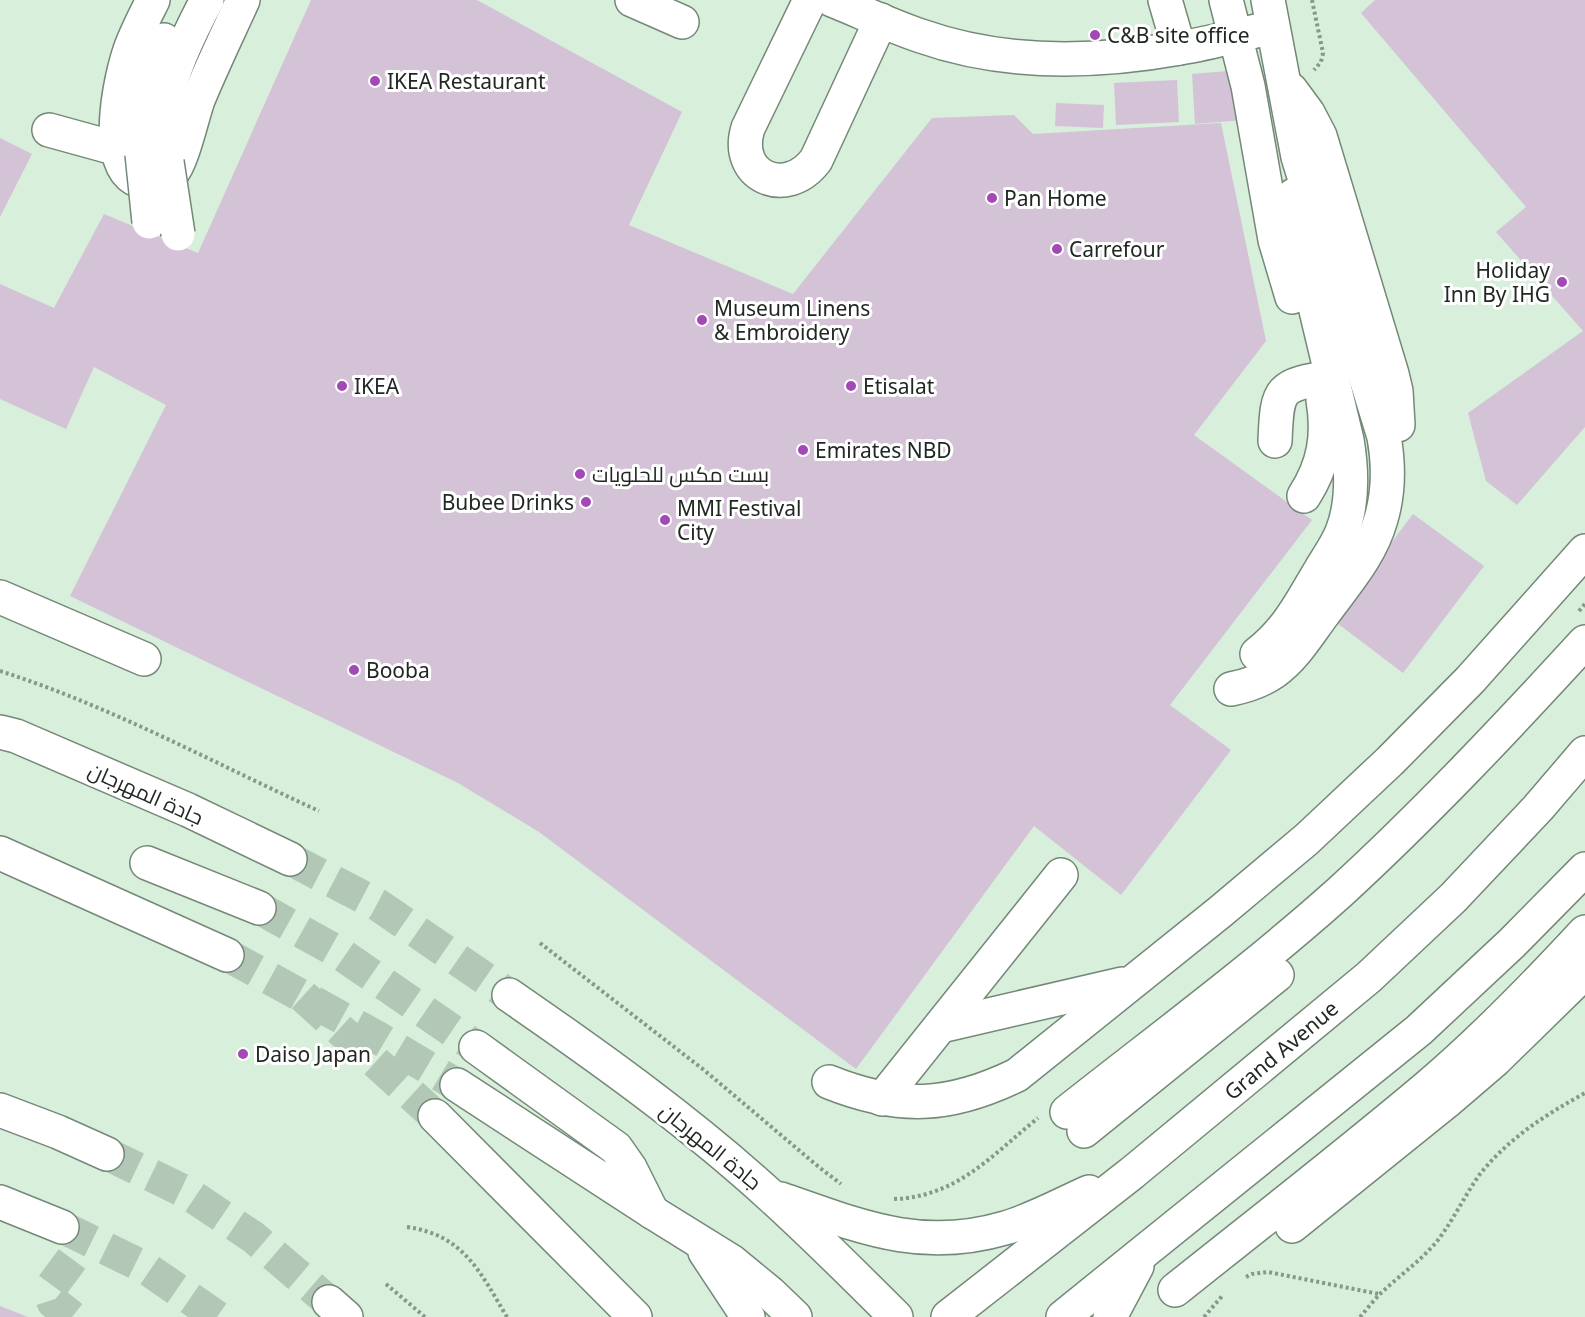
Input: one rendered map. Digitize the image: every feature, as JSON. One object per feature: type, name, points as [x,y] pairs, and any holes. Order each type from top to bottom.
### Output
[{"type":"main road","points":[[153,0],[130,48],[117,108],[142,155],[164,228]]},
{"type":"main road","points":[[142,155],[140,119],[146,85],[182,0]]},
{"type":"main road","points":[[207,0],[171,82],[164,122],[142,155],[123,168],[137,181],[156,183],[173,173],[178,165],[199,99],[243,0]]},
{"type":"main road","points":[[632,0],[682,22]]},
{"type":"main road","points":[[810,0],[748,128],[745,139],[745,151],[756,171],[777,181],[799,177],[816,160],[881,20]]},
{"type":"main road","points":[[832,0],[922,36],[954,46],[1022,57],[1062,59],[1179,48],[1235,36],[1271,14],[1298,157],[1384,437],[1388,457],[1386,499],[1375,538],[1365,557],[1294,653],[1260,680],[1231,689]]},
{"type":"main road","points":[[1165,0],[1179,48]]},
{"type":"main road","points":[[1226,0],[1248,86],[1275,240],[1289,290],[1326,378],[1326,439],[1315,479],[1304,496]]},
{"type":"main road","points":[[1283,80],[1308,113],[1320,136],[1392,374],[1396,391],[1398,425]]},
{"type":"main road","points":[[49,130],[142,155]]},
{"type":"main road","points":[[1257,654],[1289,623],[1342,533],[1350,496],[1350,459],[1326,378],[1296,227],[1294,192],[1298,157]]},
{"type":"main road","points":[[1275,441],[1276,406],[1284,392],[1297,383],[1326,378]]},
{"type":"main road","points":[[829,1082],[882,1099],[910,1102],[938,1101],[965,1096],[1017,1075],[1307,839],[1390,761],[1470,680],[1585,550]]},
{"type":"main road","points":[[0,597],[144,659]]},
{"type":"main road","points":[[1585,642],[1498,737],[1419,818],[1338,893],[1075,1122],[1314,945],[1392,874],[1467,800],[1537,722],[1585,663]]},
{"type":"main road","name":"جادة المهرجان","points":[[5,732],[188,810],[290,859]]},
{"type":"main road","name":"Grand Avenue","points":[[948,1317],[1132,1173],[1369,977],[1453,898],[1538,808],[1585,753]]},
{"type":"main road","points":[[0,853],[227,955]]},
{"type":"main road","points":[[147,863],[259,908]]},
{"type":"main road","points":[[1063,1317],[1419,1030],[1512,943],[1585,869]]},
{"type":"main road","points":[[882,1099],[1061,875]]},
{"type":"main road","points":[[1175,1290],[1427,1087],[1486,1034],[1585,932]]},
{"type":"main road","points":[[1585,972],[1503,1052],[1296,1232],[1465,1107],[1506,1071],[1585,993]]},
{"type":"main road","points":[[941,1026],[1130,982]]},
{"type":"main road","name":"جادة المهرجان","points":[[508,995],[607,1063],[687,1125],[771,1196],[896,1317]]},
{"type":"main road","points":[[476,1047],[616,1148],[630,1168],[652,1212]]},
{"type":"main road","points":[[457,1085],[731,1262],[752,1277],[795,1317]]},
{"type":"main road","points":[[0,1110],[107,1154]]},
{"type":"main road","points":[[435,1116],[635,1317]]},
{"type":"main road","points":[[771,1196],[888,1234],[909,1238],[956,1238],[1007,1228],[1132,1173]]},
{"type":"main road","points":[[0,1202],[62,1227]]},
{"type":"main road","points":[[697,1241],[748,1317]]},
{"type":"main road","points":[[1110,1317],[1143,1254]]},
{"type":"path","points":[[0,671],[29,680],[152,732],[319,811]]},
{"type":"path","points":[[1360,1317],[1380,1294],[1428,1252],[1480,1175],[1499,1153],[1521,1132],[1541,1118],[1585,1093]]},
{"type":"path","points":[[407,1227],[441,1236],[457,1246],[478,1269],[507,1317]]},
{"type":"path","points":[[1238,1281],[1252,1274],[1268,1272],[1380,1294]]},
{"type":"path","points":[[386,1284],[425,1317]]},
{"type":"path","points":[[1204,1317],[1226,1292]]},
{"type":"building","points":[[311,0],[477,0],[682,112],[629,225],[793,294],[932,118],[1014,115],[1033,134],[1221,123],[1266,341],[1194,435],[1312,520],[1170,705],[1231,750],[1121,895],[1034,826],[856,1069],[539,832],[458,783],[70,596],[166,405],[94,367],[66,429],[0,399],[0,284],[54,308],[104,214],[198,253]]},
{"type":"building","name":"Holiday Inn By IHG","points":[[1375,0],[1585,0],[1585,427],[1517,505],[1486,481],[1468,413],[1583,331],[1496,232],[1526,207],[1361,13]]},
{"type":"building","points":[[1240,70],[1243,120],[1195,124],[1192,74]]},
{"type":"building","points":[[1177,80],[1179,122],[1116,125],[1114,83]]},
{"type":"building","points":[[1056,103],[1104,105],[1103,128],[1055,126]]},
{"type":"building","points":[[0,138],[32,154],[0,217]]},
{"type":"building","points":[[1413,514],[1484,566],[1403,673],[1333,620]]},
{"type":"building","points":[[0,1306],[28,1317],[0,1317]]},
{"type":"tunnel","points":[[290,859],[378,905],[509,995]]},
{"type":"tunnel","points":[[259,908],[338,952],[476,1047]]},
{"type":"tunnel","points":[[227,955],[375,1036],[457,1085]]},
{"type":"tunnel","points":[[303,996],[435,1116]]},
{"type":"tunnel","points":[[107,1154],[186,1192],[253,1237],[329,1302]]},
{"type":"tunnel","points":[[62,1227],[146,1268],[217,1317]]},
{"type":"tunnel","points":[[72,1259],[49,1290],[53,1302],[72,1317]]},
{"type":"place","name":"C&B site office","points":[[1095,35]]},
{"type":"place","name":"IKEA Restaurant","points":[[375,81]]},
{"type":"place","name":"Pan Home","points":[[992,198]]},
{"type":"place","name":"Carrefour","points":[[1057,249]]},
{"type":"place","name":"Holiday Inn By IHG","points":[[1562,282]]},
{"type":"place","name":"Museum Linens & Embroidery","points":[[702,320]]},
{"type":"place","name":"IKEA","points":[[342,386]]},
{"type":"place","name":"Etisalat","points":[[851,386]]},
{"type":"place","name":"Emirates NBD","points":[[803,450]]},
{"type":"place","name":"بست مكس للحلويات","points":[[580,474]]},
{"type":"place","name":"Bubee Drinks","points":[[586,502]]},
{"type":"place","name":"MMI Festival City","points":[[665,520]]},
{"type":"place","name":"Booba","points":[[354,670]]},
{"type":"place","name":"Daiso Japan","points":[[243,1054]]}]
